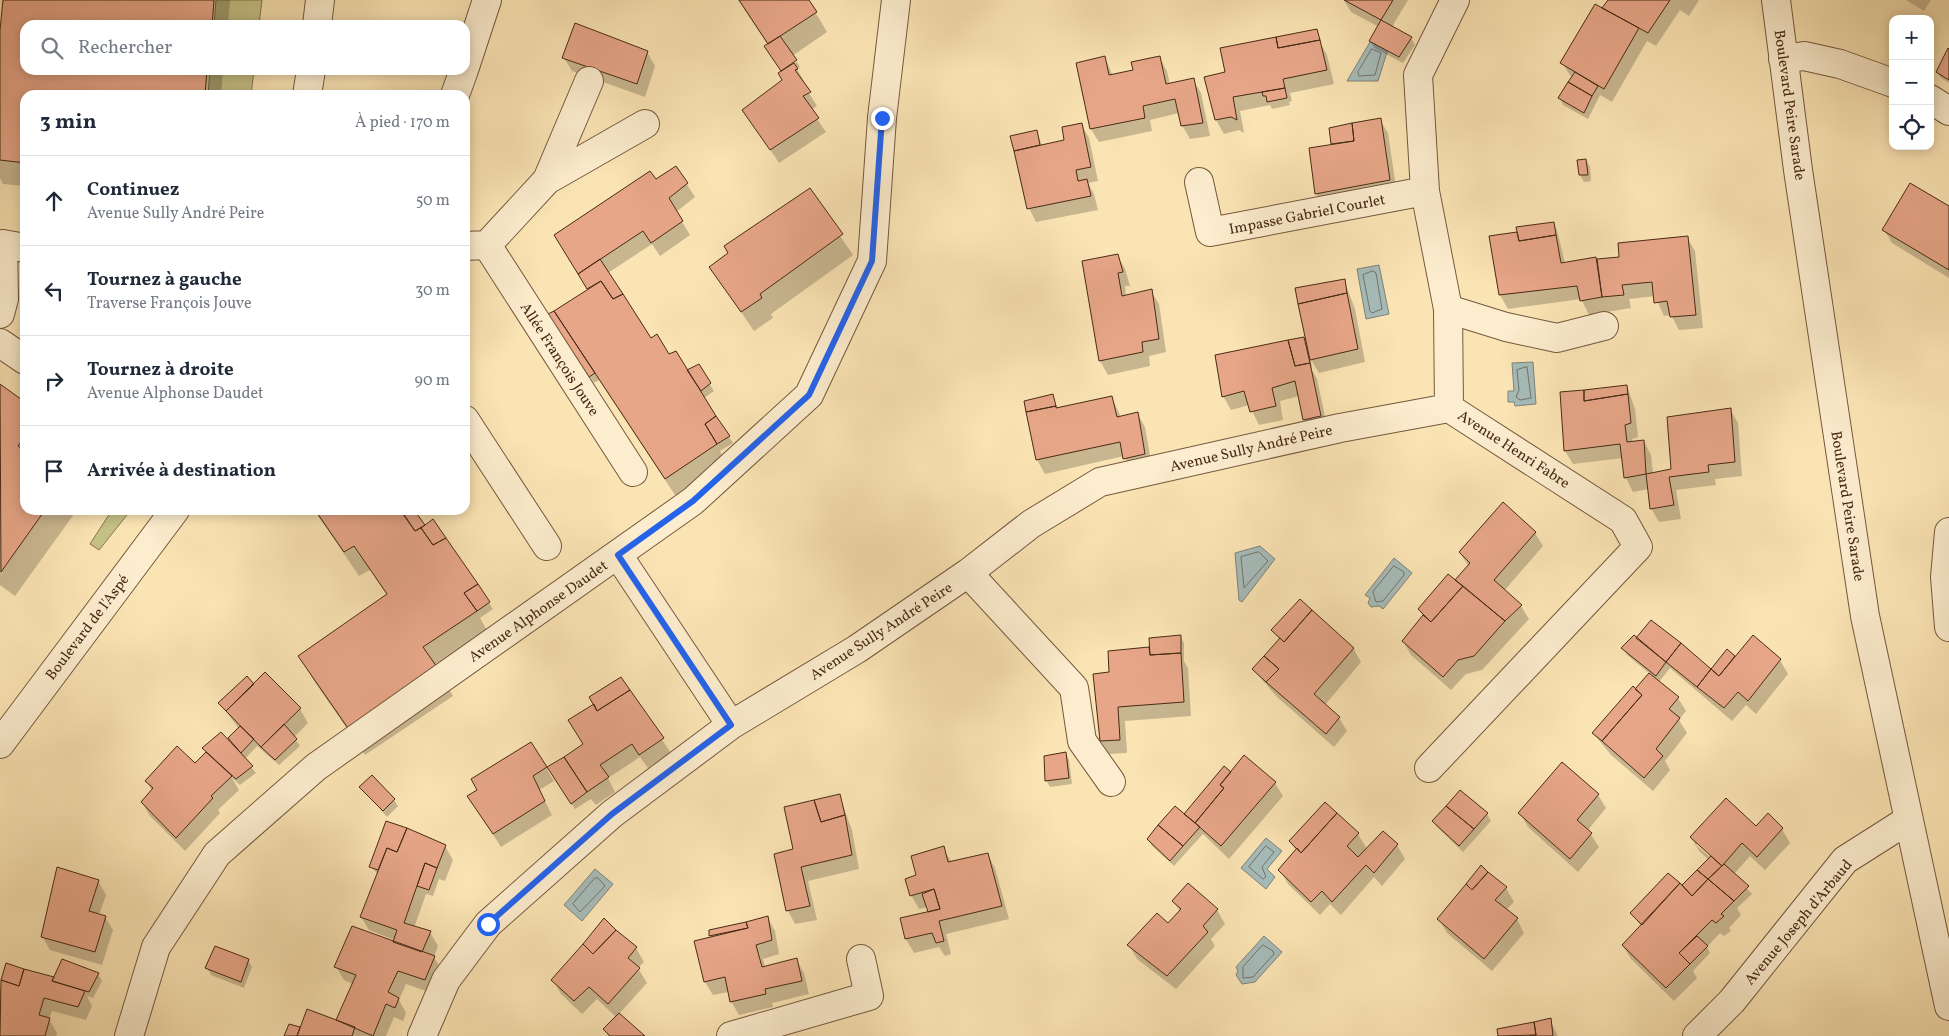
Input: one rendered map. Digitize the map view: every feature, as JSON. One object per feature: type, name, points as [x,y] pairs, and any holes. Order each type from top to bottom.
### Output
[{"type":"street","points":[[318,20],[320,0]]},
{"type":"street","points":[[470,53],[487,0]]},
{"type":"street","name":"Avenue Alphonse Daudet","points":[[129,1036],[156,947],[217,854],[316,767],[693,501],[809,395],[872,261],[882,118],[896,0]]},
{"type":"street","name":"Avenue Henri Fabre","points":[[1429,768],[1638,546],[1623,520],[1450,408],[1448,309],[1425,191],[1418,74],[1455,0]]},
{"type":"street","name":"Boulevard Peire Sarade","points":[[1776,0],[1783,59],[1865,616],[1949,1006]]},
{"type":"street","points":[[1783,59],[1804,56],[1840,64],[1889,82]]},
{"type":"street","points":[[308,90],[310,75]]},
{"type":"street","points":[[457,90],[463,75]]},
{"type":"street","name":"Allée François Jouve","points":[[548,180],[588,81]]},
{"type":"street","points":[[1934,102],[1949,111]]},
{"type":"street","name":"Allée François Jouve","points":[[634,472],[476,246],[548,180],[645,124]]},
{"type":"street","name":"Impasse Gabriel Courlet","points":[[1199,182],[1210,232],[1425,191]]},
{"type":"street","points":[[0,314],[4,299],[2,244],[20,247]]},
{"type":"street","points":[[1448,309],[1506,327],[1556,338],[1604,326]]},
{"type":"street","points":[[0,343],[20,357]]},
{"type":"street","name":"Avenue Sully André Peire","points":[[422,1036],[446,980],[488,924],[612,814],[731,725],[857,649],[968,573],[1031,524],[1100,482],[1340,428],[1450,408]]},
{"type":"street","points":[[470,428],[548,546]]},
{"type":"street","name":"Boulevard de l'Aspé","points":[[0,744],[171,515]]},
{"type":"street","points":[[1949,532],[1949,627]]},
{"type":"street","points":[[618,555],[731,725]]},
{"type":"street","points":[[968,573],[1074,688],[1082,740],[1111,782]]},
{"type":"street","name":"Avenue Joseph d'Arbaud","points":[[1697,1036],[1732,1002],[1846,860],[1908,820]]},
{"type":"street","points":[[732,1036],[868,996],[861,959]]},
{"type":"shaded area","points":[[216,0],[262,0],[260,20],[214,20]]},
{"type":"shaded area","points":[[210,75],[253,75],[252,90],[208,90]]},
{"type":"shaded area","points":[[109,515],[127,515],[99,550],[90,544]]},
{"type":"water","points":[[1370,42],[1388,49],[1378,81],[1347,81]]},
{"type":"water","points":[[1379,265],[1389,314],[1366,319],[1357,269]]},
{"type":"water","points":[[1533,362],[1536,404],[1515,406],[1514,402],[1508,402],[1508,391],[1514,391],[1512,363]]},
{"type":"water","points":[[1260,546],[1275,559],[1242,602],[1239,600],[1235,553]]},
{"type":"water","points":[[1394,558],[1412,573],[1383,609],[1379,606],[1371,607],[1368,603],[1370,598],[1365,595]]},
{"type":"water","points":[[1266,838],[1282,851],[1267,869],[1275,877],[1266,889],[1241,868]]},
{"type":"water","points":[[595,869],[613,884],[582,921],[564,905]]},
{"type":"water","points":[[1264,936],[1282,952],[1255,982],[1242,984],[1236,975],[1238,971],[1236,967]]},
{"type":"building","points":[[3,0],[214,0],[212,20],[20,20],[20,75],[207,75],[205,90],[20,90],[20,162],[0,160],[0,30]]},
{"type":"building","points":[[739,0],[809,0],[817,12],[768,44]]},
{"type":"building","points":[[1344,0],[1393,0],[1381,20]]},
{"type":"building","points":[[1608,0],[1670,0],[1648,33],[1602,8]]},
{"type":"building","points":[[1595,4],[1639,28],[1604,89],[1560,63]]},
{"type":"building","points":[[1381,20],[1412,37],[1399,57],[1369,41]]},
{"type":"building","points":[[575,23],[648,51],[637,84],[562,58]]},
{"type":"building","points":[[1317,29],[1320,40],[1278,48],[1276,37]]},
{"type":"building","points":[[780,36],[797,60],[781,71],[764,46]]},
{"type":"building","points":[[1276,37],[1278,48],[1320,40],[1327,70],[1283,79],[1285,88],[1233,97],[1237,120],[1231,117],[1215,120],[1204,77],[1225,72],[1220,48]]},
{"type":"building","points":[[1949,49],[1949,80],[1936,72]]},
{"type":"building","points":[[1105,56],[1109,75],[1133,70],[1131,62],[1160,56],[1166,84],[1194,78],[1203,123],[1181,126],[1175,99],[1143,106],[1145,118],[1090,129],[1076,63]]},
{"type":"building","points":[[794,63],[798,69],[795,70],[811,92],[803,96],[819,118],[770,150],[742,110],[782,80],[778,73]]},
{"type":"building","points":[[1575,72],[1598,86],[1592,96],[1568,82]]},
{"type":"building","points":[[1568,82],[1592,96],[1584,113],[1558,98]]},
{"type":"building","points":[[1285,88],[1287,98],[1267,102],[1266,96],[1263,96],[1262,92]]},
{"type":"building","points":[[1381,118],[1390,180],[1315,194],[1309,148],[1354,141],[1352,123]]},
{"type":"building","points":[[1082,123],[1091,167],[1076,170],[1078,181],[1087,179],[1091,196],[1027,209],[1014,151],[1064,140],[1062,127]]},
{"type":"building","points":[[1352,123],[1354,141],[1331,144],[1329,128]]},
{"type":"building","points":[[1037,130],[1040,145],[1014,151],[1010,136]]},
{"type":"building","points":[[1586,159],[1588,175],[1579,175],[1577,160]]},
{"type":"building","points":[[676,166],[688,183],[669,198],[683,221],[651,243],[643,231],[578,274],[554,235],[650,171],[656,179]]},
{"type":"building","points":[[1910,183],[1949,206],[1949,270],[1882,230]]},
{"type":"building","points":[[810,188],[843,234],[760,294],[762,298],[741,312],[709,267],[728,253],[724,246]]},
{"type":"building","points":[[1554,222],[1556,235],[1519,241],[1516,227]]},
{"type":"building","points":[[1517,232],[1519,241],[1556,235],[1561,263],[1596,257],[1602,297],[1580,301],[1577,286],[1499,295],[1489,236]]},
{"type":"building","points":[[1688,236],[1696,315],[1670,317],[1667,301],[1654,303],[1652,282],[1622,285],[1624,295],[1602,297],[1597,259],[1619,257],[1618,243]]},
{"type":"building","points":[[1118,254],[1123,272],[1118,273],[1122,296],[1152,289],[1159,339],[1142,342],[1143,352],[1099,361],[1082,261]]},
{"type":"building","points":[[600,259],[623,294],[613,299],[601,281],[587,289],[578,274]]},
{"type":"building","points":[[1345,279],[1347,293],[1298,304],[1295,288]]},
{"type":"building","points":[[601,281],[613,299],[623,294],[651,338],[657,334],[669,354],[676,351],[716,416],[705,424],[717,444],[665,479],[554,311]]},
{"type":"building","points":[[1347,293],[1358,349],[1310,360],[1298,304]]},
{"type":"building","points":[[554,311],[595,373],[589,377],[548,314]]},
{"type":"building","points":[[1304,337],[1310,363],[1295,366],[1288,340]]},
{"type":"building","points":[[1288,340],[1295,366],[1310,363],[1321,416],[1303,420],[1295,381],[1272,388],[1276,406],[1250,412],[1244,391],[1222,397],[1215,355]]},
{"type":"building","points":[[699,364],[711,383],[701,391],[687,370]]},
{"type":"building","points":[[0,384],[20,398],[20,443],[18,446],[20,447],[20,515],[41,515],[1,572]]},
{"type":"building","points":[[1627,385],[1628,394],[1584,401],[1584,390]]},
{"type":"building","points":[[1584,390],[1584,401],[1628,394],[1631,423],[1625,425],[1627,442],[1644,440],[1646,474],[1624,478],[1620,444],[1564,451],[1560,392]]},
{"type":"building","points":[[1053,394],[1056,406],[1026,412],[1024,401]]},
{"type":"building","points":[[1112,396],[1117,417],[1138,412],[1145,454],[1123,459],[1120,442],[1036,460],[1026,412],[1056,406],[1056,408]]},
{"type":"building","points":[[1731,408],[1735,462],[1708,465],[1709,472],[1669,477],[1674,505],[1650,509],[1646,474],[1671,469],[1667,417]]},
{"type":"building","points":[[716,416],[730,436],[717,444],[705,424]]},
{"type":"building","points":[[1503,502],[1536,532],[1494,580],[1522,605],[1505,621],[1455,580],[1470,563],[1459,552]]},
{"type":"building","points":[[318,515],[404,515],[415,531],[421,528],[433,545],[446,538],[478,584],[464,593],[477,611],[423,647],[439,670],[350,731],[298,656],[387,594],[354,546],[344,552]]},
{"type":"building","points":[[404,515],[418,515],[425,525],[415,531]]},
{"type":"building","points":[[433,519],[446,538],[433,545],[421,528]]},
{"type":"building","points":[[1448,574],[1463,586],[1431,622],[1418,609]]},
{"type":"building","points":[[478,584],[490,602],[477,611],[464,593]]},
{"type":"building","points":[[1463,586],[1505,621],[1474,656],[1458,660],[1443,677],[1402,641],[1423,615],[1431,622]]},
{"type":"building","points":[[1300,599],[1312,610],[1284,642],[1271,630]]},
{"type":"building","points":[[1312,610],[1354,648],[1314,694],[1340,717],[1326,734],[1266,682],[1279,669],[1264,656],[1280,638],[1284,642]]},
{"type":"building","points":[[1651,620],[1681,643],[1666,662],[1636,638]]},
{"type":"building","points":[[1181,635],[1181,653],[1150,655],[1149,638]]},
{"type":"building","points":[[1634,635],[1666,662],[1656,676],[1621,648]]},
{"type":"building","points":[[1753,635],[1781,659],[1748,701],[1738,692],[1724,708],[1697,687],[1711,669],[1719,676]]},
{"type":"building","points":[[1681,643],[1711,669],[1697,687],[1666,662]]},
{"type":"building","points":[[1149,647],[1150,655],[1181,653],[1184,702],[1118,707],[1120,740],[1100,741],[1093,674],[1109,672],[1108,651]]},
{"type":"building","points":[[1727,649],[1735,656],[1719,676],[1711,669]]},
{"type":"building","points":[[1264,656],[1279,669],[1266,682],[1252,669]]},
{"type":"building","points":[[265,672],[301,708],[261,747],[226,711]]},
{"type":"building","points":[[1649,673],[1679,697],[1669,709],[1680,718],[1656,749],[1663,756],[1644,778],[1602,741],[1642,695],[1635,689]]},
{"type":"building","points":[[247,676],[254,684],[226,711],[218,703]]},
{"type":"building","points":[[621,677],[630,690],[597,711],[589,697]]},
{"type":"building","points":[[1633,686],[1642,695],[1602,741],[1592,733]]},
{"type":"building","points":[[630,690],[664,738],[639,755],[632,744],[600,765],[609,777],[587,792],[564,757],[583,744],[568,720],[594,704],[597,711]]},
{"type":"building","points":[[284,724],[297,739],[275,760],[261,747]]},
{"type":"building","points":[[240,726],[254,739],[241,753],[228,738]]},
{"type":"building","points":[[221,732],[253,766],[236,779],[202,748]]},
{"type":"building","points":[[531,742],[547,767],[533,776],[545,801],[493,834],[467,796],[477,790],[471,779]]},
{"type":"building","points":[[177,746],[195,763],[206,752],[232,776],[211,796],[213,798],[176,838],[141,802],[153,788],[145,781]]},
{"type":"building","points":[[1066,752],[1069,778],[1045,781],[1044,756]]},
{"type":"building","points":[[1244,755],[1276,782],[1221,846],[1195,823],[1224,788],[1220,785]]},
{"type":"building","points":[[564,757],[587,792],[571,804],[547,767]]},
{"type":"building","points":[[1562,762],[1599,794],[1577,820],[1592,833],[1570,859],[1518,813]]},
{"type":"building","points":[[1224,766],[1231,772],[1220,785],[1224,788],[1195,823],[1184,814]]},
{"type":"building","points":[[372,775],[395,799],[383,811],[359,787]]},
{"type":"building","points":[[1460,790],[1488,813],[1474,829],[1446,806]]},
{"type":"building","points":[[840,794],[845,815],[821,822],[814,800]]},
{"type":"building","points":[[1726,798],[1756,826],[1768,813],[1783,828],[1757,857],[1742,843],[1722,866],[1690,837]]},
{"type":"building","points":[[814,800],[821,822],[845,815],[852,855],[801,867],[810,906],[786,911],[774,854],[793,849],[784,807]]},
{"type":"building","points":[[1325,802],[1337,813],[1301,853],[1289,841]]},
{"type":"building","points":[[1175,806],[1200,827],[1183,846],[1158,825]]},
{"type":"building","points":[[1446,806],[1474,829],[1459,846],[1432,821]]},
{"type":"building","points":[[1337,813],[1359,833],[1347,846],[1358,857],[1383,831],[1398,844],[1374,873],[1366,865],[1332,902],[1322,891],[1311,902],[1278,870],[1297,848],[1301,853]]},
{"type":"building","points":[[386,821],[407,828],[397,852],[387,848],[378,870],[369,867]]},
{"type":"building","points":[[1158,825],[1183,846],[1170,861],[1147,839]]},
{"type":"building","points":[[407,828],[446,845],[437,868],[425,863],[404,923],[431,931],[422,952],[393,942],[397,930],[360,917],[387,848],[397,852]]},
{"type":"building","points":[[944,846],[948,862],[988,853],[1002,906],[939,921],[944,941],[936,943],[932,933],[905,939],[900,918],[940,909],[934,889],[910,896],[905,879],[916,875],[911,856]]},
{"type":"building","points":[[1711,856],[1722,866],[1708,879],[1697,870]]},
{"type":"building","points":[[425,863],[437,868],[429,890],[417,886]]},
{"type":"building","points":[[1724,864],[1749,886],[1734,901],[1708,879]]},
{"type":"building","points":[[1481,865],[1488,872],[1472,890],[1466,884]]},
{"type":"building","points":[[57,867],[99,880],[89,911],[106,916],[95,952],[41,937]]},
{"type":"building","points":[[1697,870],[1708,879],[1692,896],[1682,885]]},
{"type":"building","points":[[1488,872],[1507,887],[1495,900],[1518,918],[1484,959],[1437,919],[1466,884],[1472,890]]},
{"type":"building","points":[[1668,873],[1680,883],[1642,925],[1630,913]]},
{"type":"building","points":[[1708,879],[1734,901],[1721,914],[1724,916],[1716,923],[1712,920],[1679,953],[1690,964],[1666,988],[1622,945],[1680,883],[1692,896]]},
{"type":"building","points":[[1188,883],[1218,909],[1203,926],[1208,932],[1167,976],[1127,945],[1157,913],[1168,923],[1181,909],[1172,901]]},
{"type":"building","points":[[934,889],[940,909],[928,912],[922,894]]},
{"type":"building","points":[[768,916],[772,940],[756,945],[762,967],[797,958],[802,981],[765,989],[766,994],[730,1002],[725,977],[704,982],[694,941],[748,928],[746,922]]},
{"type":"building","points":[[604,918],[616,930],[593,954],[583,944]]},
{"type":"building","points":[[746,922],[748,928],[709,936],[709,930]]},
{"type":"building","points":[[352,926],[435,956],[425,980],[398,971],[388,992],[399,998],[395,1008],[386,1004],[373,1036],[336,1020],[356,975],[334,967]]},
{"type":"building","points":[[616,930],[637,947],[628,958],[640,968],[608,1004],[589,987],[574,1001],[551,980],[583,944],[593,954]]},
{"type":"building","points":[[1697,936],[1708,946],[1690,964],[1679,953]]},
{"type":"building","points":[[215,946],[249,959],[241,982],[205,968]]},
{"type":"building","points":[[62,959],[99,973],[89,992],[52,981]]},
{"type":"building","points":[[6,963],[24,969],[19,986],[1,980]]},
{"type":"building","points":[[24,969],[54,977],[52,981],[85,991],[78,1007],[44,998],[39,1015],[50,1018],[45,1036],[0,1036],[1,980],[19,986]]},
{"type":"building","points":[[307,1009],[355,1027],[352,1036],[297,1036]]},
{"type":"building","points":[[619,1013],[645,1036],[610,1036],[603,1029]]},
{"type":"building","points":[[1551,1018],[1553,1036],[1529,1036],[1536,1035],[1534,1022]]},
{"type":"building","points":[[1534,1022],[1536,1035],[1498,1036],[1497,1029]]},
{"type":"building","points":[[289,1024],[300,1027],[297,1036],[284,1036]]},
{"type":"route","points":[[488,924],[612,814],[731,725],[618,555],[693,501],[809,395],[872,261],[882,118]]}]
